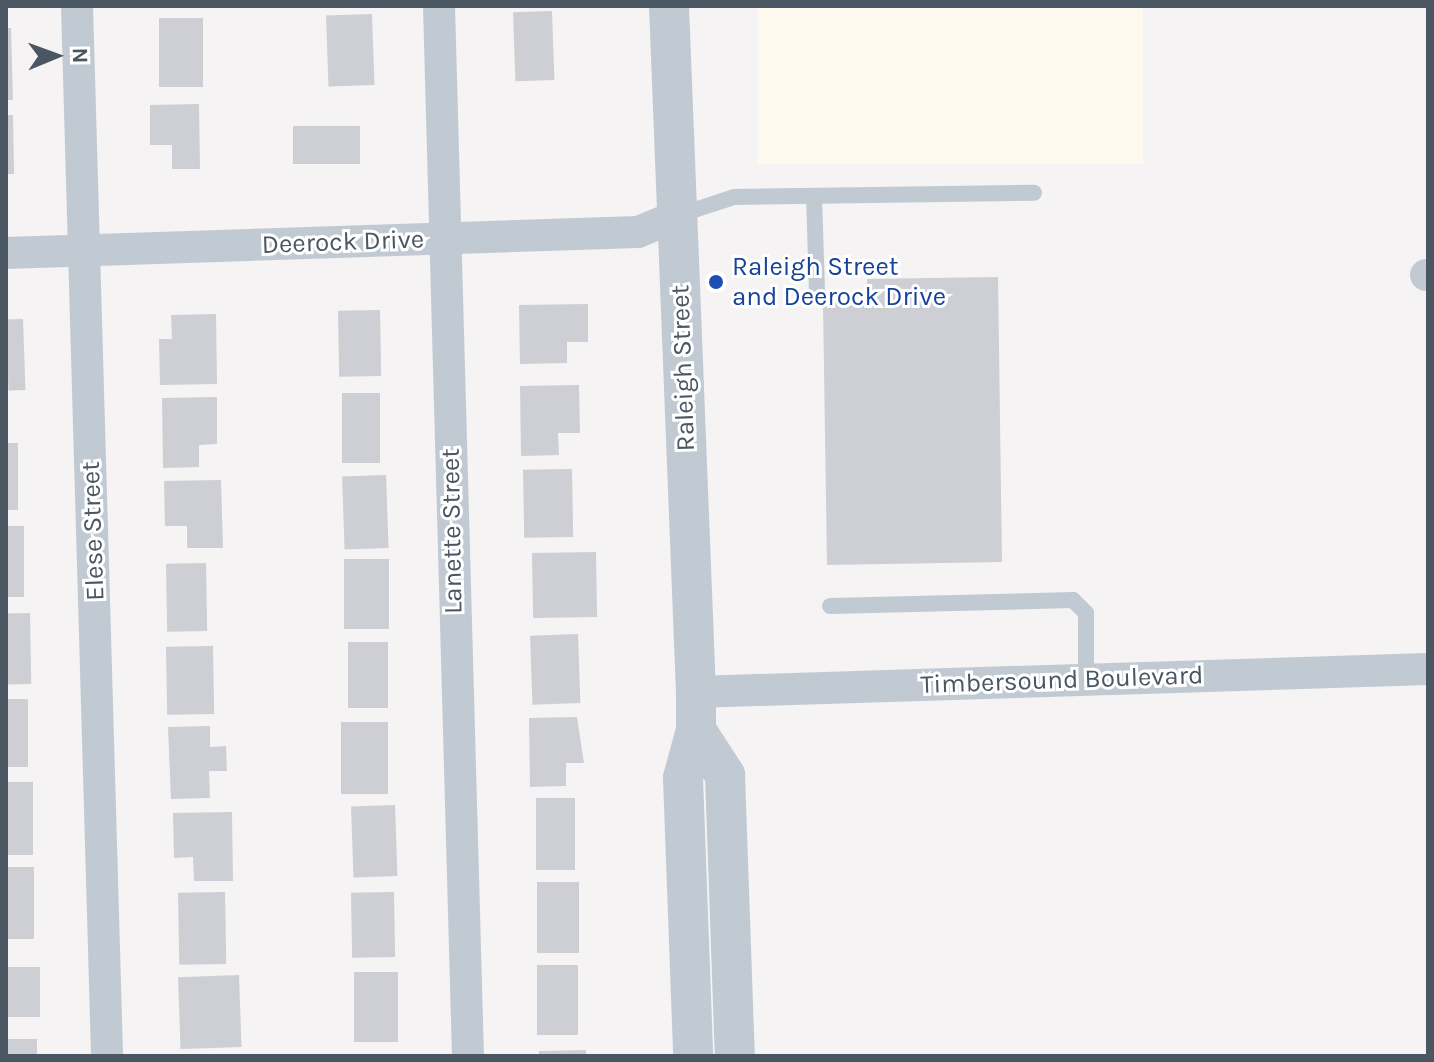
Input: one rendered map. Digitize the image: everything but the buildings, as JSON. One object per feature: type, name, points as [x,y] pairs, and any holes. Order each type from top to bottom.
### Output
[{"type":"street","name":"Elese Street","points":[[77,6],[107,1056]]},
{"type":"street","name":"Lanette Street","points":[[439,6],[468,1056]]},
{"type":"street","name":"Raleigh Street","points":[[669,6],[696,711],[683,778],[693,1056]]},
{"type":"street","name":"Deerock Drive","points":[[6,253],[638,232],[677,216]]},
{"type":"street","name":"Timbersound Boulevard","points":[[696,711],[1086,680],[1428,669]]},
{"type":"street","points":[[696,711],[725,775],[735,1056]]},
{"type":"lane","points":[[677,216],[713,199],[1034,193]]},
{"type":"lane","points":[[814,196],[817,292]]},
{"type":"lane","points":[[830,606],[1073,600],[1087,619],[1086,680]]},
{"type":"shaded area","points":[[758,6],[1143,6],[1143,164],[758,164]]},
{"type":"place","name":"Raleigh Street and Deerock Drive","points":[[716,282]]}]
